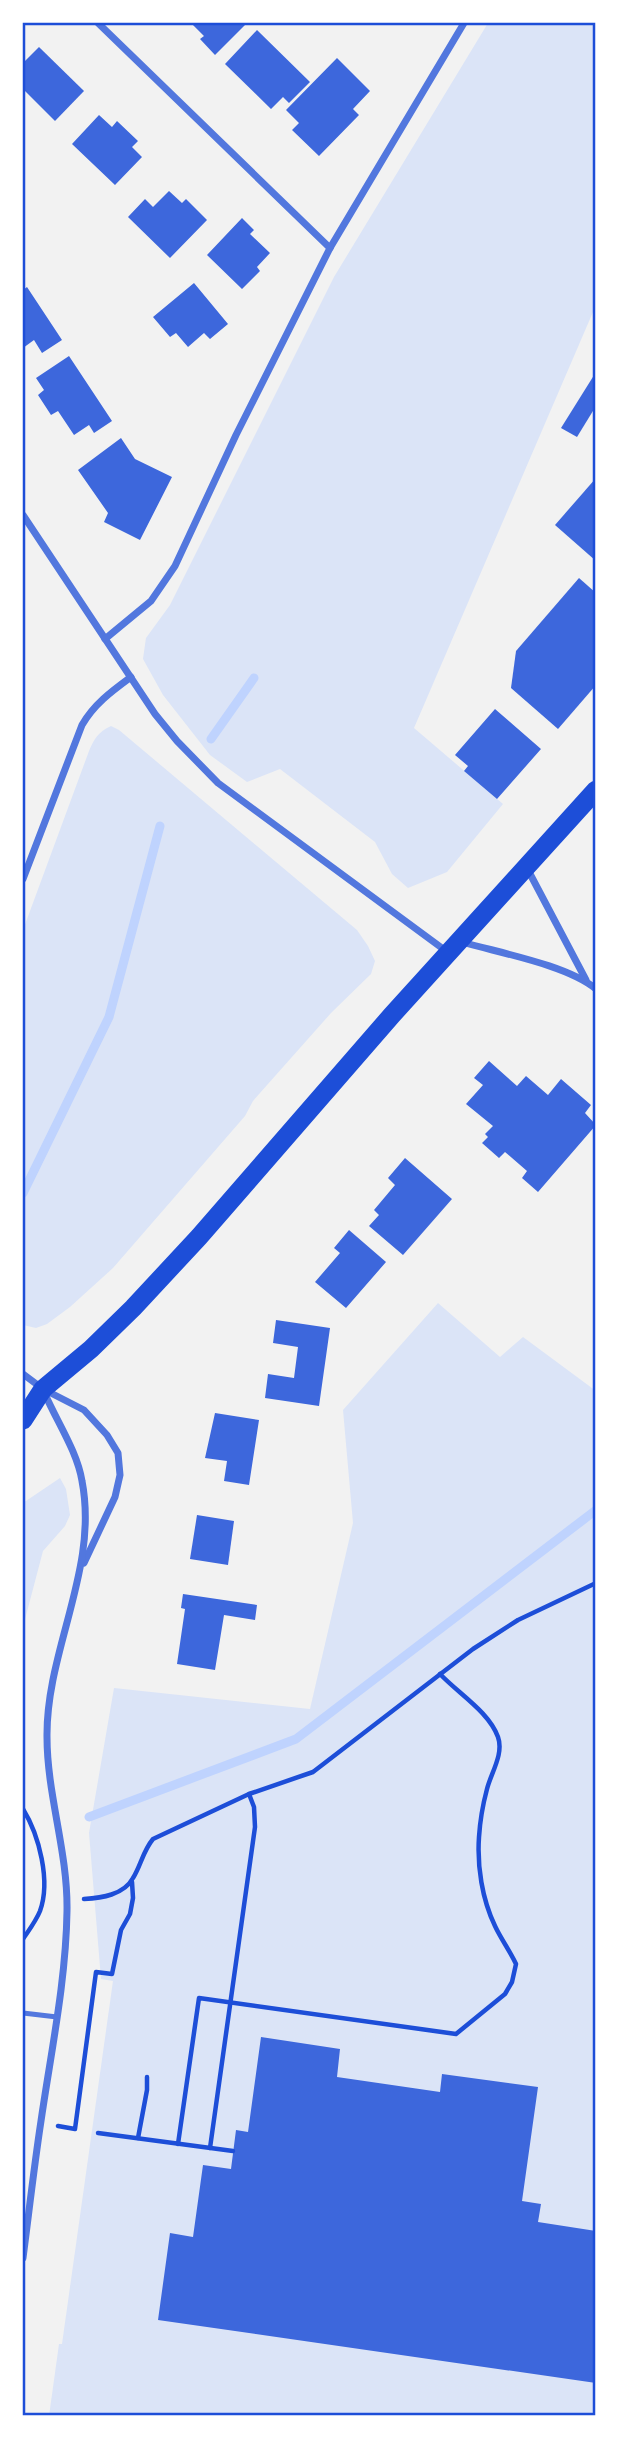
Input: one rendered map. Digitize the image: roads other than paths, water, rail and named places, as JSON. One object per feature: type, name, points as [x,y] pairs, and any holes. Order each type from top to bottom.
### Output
[{"type":"highway","points":[[23,1420],[43,1390],[91,1349],[166,1273],[392,1015],[596,790]]},
{"type":"highway","points":[[23,1393],[43,1390]]},
{"type":"street","points":[[97,23],[330,248]]},
{"type":"street","points":[[106,639],[151,601],[175,566],[236,435],[330,248],[464,23]]},
{"type":"street","points":[[23,515],[177,741],[218,783],[454,948],[536,962],[586,980]]},
{"type":"street","points":[[23,879],[88,713],[131,677]]},
{"type":"street","points":[[526,867],[586,980],[596,989]]},
{"type":"street","points":[[23,1374],[43,1390],[85,1410],[107,1435],[118,1453],[120,1475],[115,1497],[81,1570]]},
{"type":"street","points":[[23,2258],[57,2017],[68,1909],[64,1863],[49,1773],[47,1726],[52,1681],[81,1570],[86,1529],[82,1479],[43,1390]]},
{"type":"lane","points":[[23,2013],[57,2017]]},
{"type":"waterway","points":[[211,739],[254,678]]},
{"type":"waterway","points":[[23,1193],[109,1017],[160,826]]},
{"type":"waterway","points":[[89,1817],[296,1739],[596,1510]]}]
